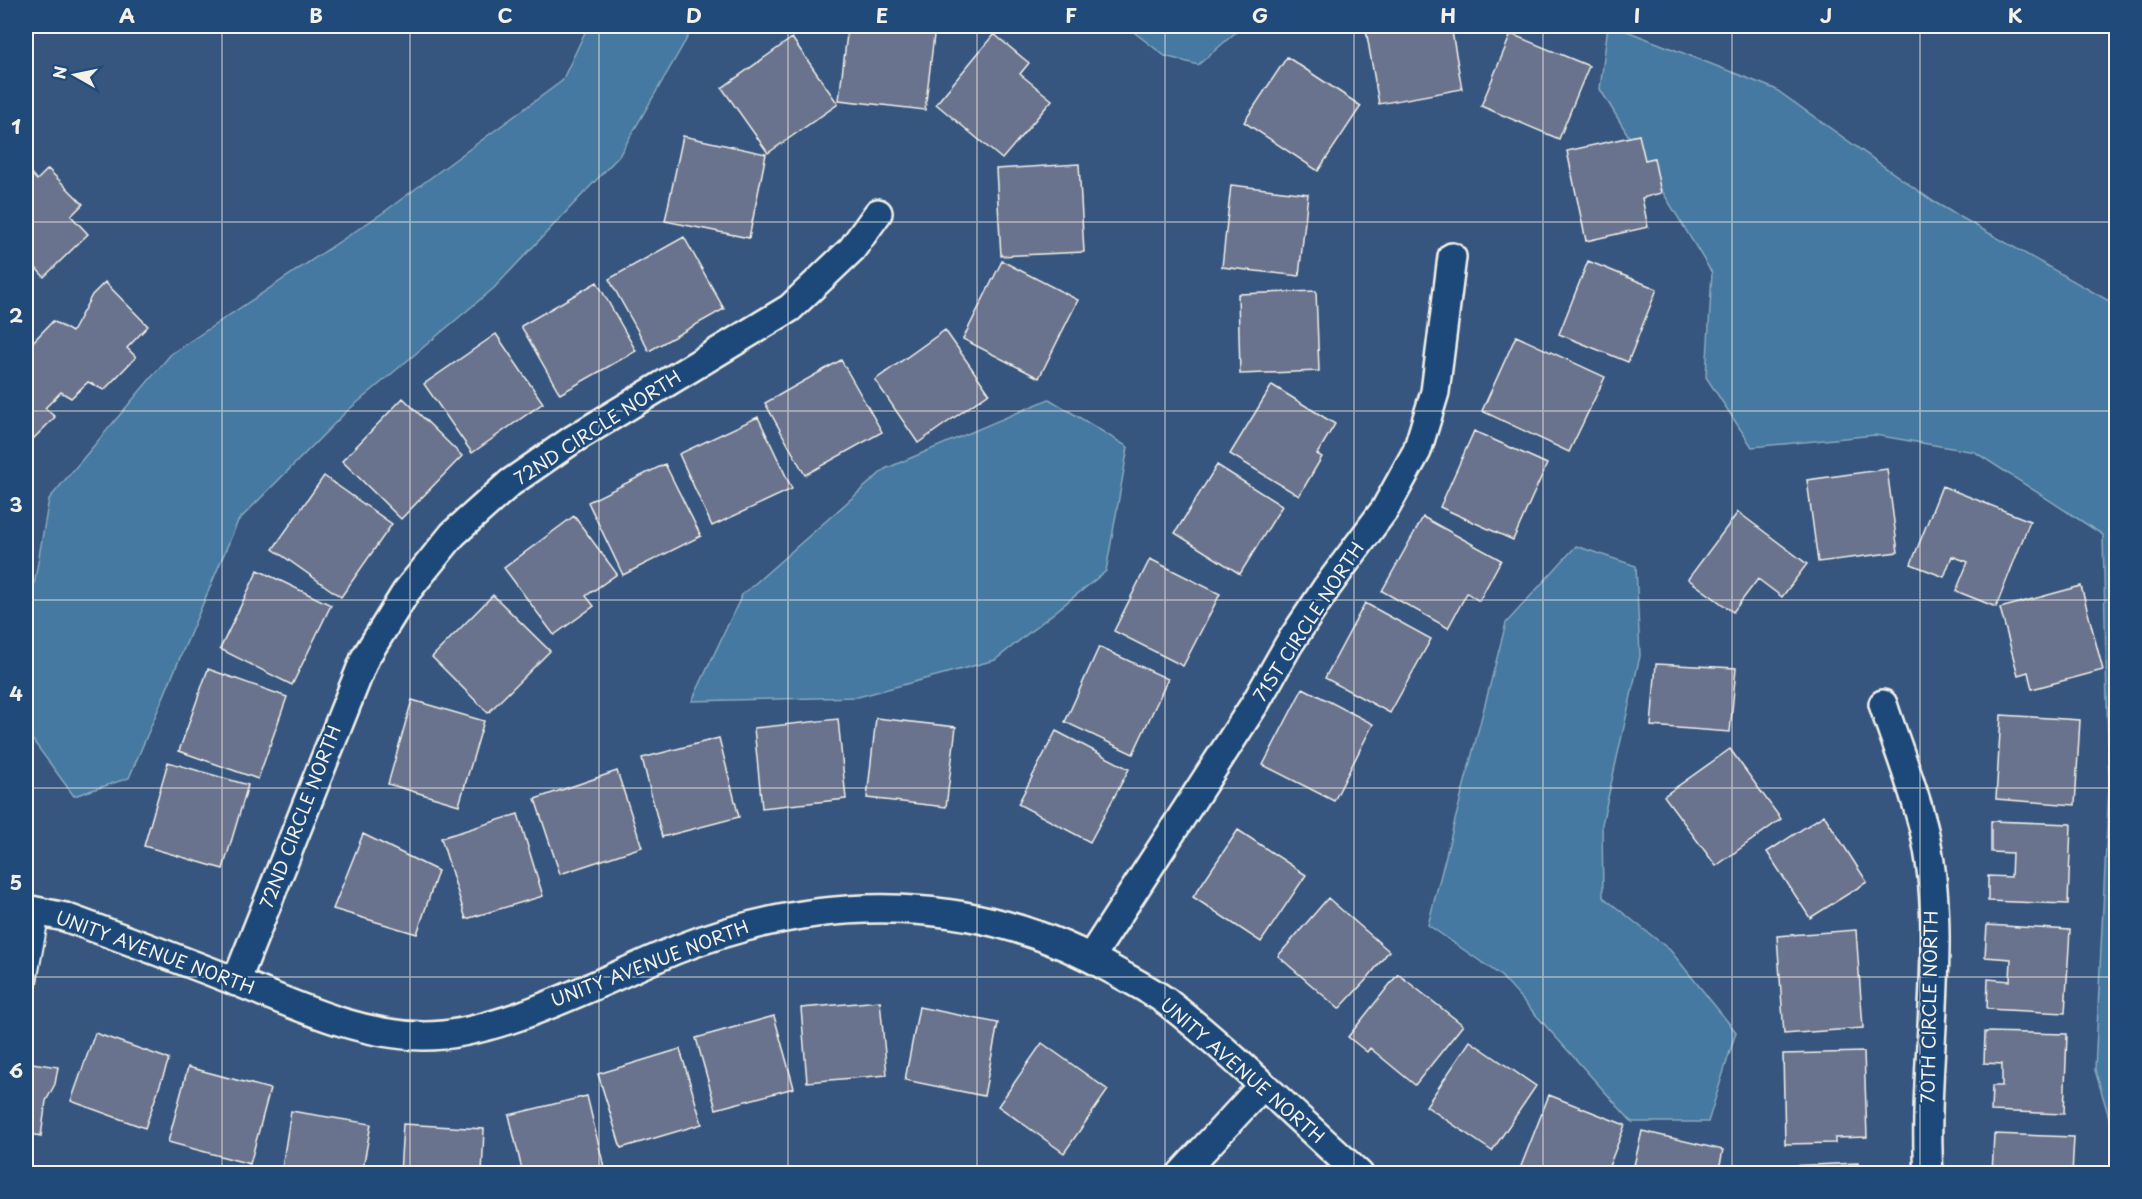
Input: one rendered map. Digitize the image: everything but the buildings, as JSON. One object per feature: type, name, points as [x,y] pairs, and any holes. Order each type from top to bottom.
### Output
[{"type":"street","name":"72ND CIRCLE NORTH","points":[[236,982],[365,658],[406,592],[453,534],[510,483],[572,440],[790,308],[852,249],[878,213]]},
{"type":"street","name":"71ST CIRCLE NORTH","points":[[1091,957],[1320,597],[1385,509],[1416,451],[1435,392],[1452,257]]},
{"type":"street","name":"70TH CIRCLE NORTH","points":[[1883,704],[1926,839],[1932,896],[1934,956],[1928,1093],[1929,1173]]},
{"type":"street","name":"UNITY AVENUE NORTH","points":[[34,910],[65,917],[368,1031],[424,1036],[478,1029],[736,929],[818,911],[891,907],[963,915],[1035,933],[1091,957],[1164,1000],[1262,1086],[1344,1169]]},
{"type":"street","points":[[1181,1173],[1262,1086]]},
{"type":"lane","points":[[26,998],[34,910]]},
{"type":"water","points":[[588,26],[694,26],[619,156],[494,288],[346,412],[238,521],[129,778],[74,796],[26,731],[26,631],[49,499],[171,354],[384,212],[562,81]]},
{"type":"water","points":[[1126,26],[1243,26],[1198,65],[1165,56]]},
{"type":"water","points":[[1608,26],[1614,26],[1775,89],[1934,202],[2116,305],[2116,1128],[2114,1134],[2095,1070],[2109,786],[2103,535],[1975,452],[1875,435],[1752,447],[1706,377],[1712,273],[1600,89]]},
{"type":"water","points":[[1049,399],[1128,447],[1106,571],[995,660],[858,697],[692,701],[742,595],[885,469]]},
{"type":"water","points":[[1576,546],[1636,566],[1640,656],[1602,824],[1603,897],[1670,950],[1736,1032],[1708,1122],[1632,1122],[1500,975],[1428,925],[1506,623]]}]
